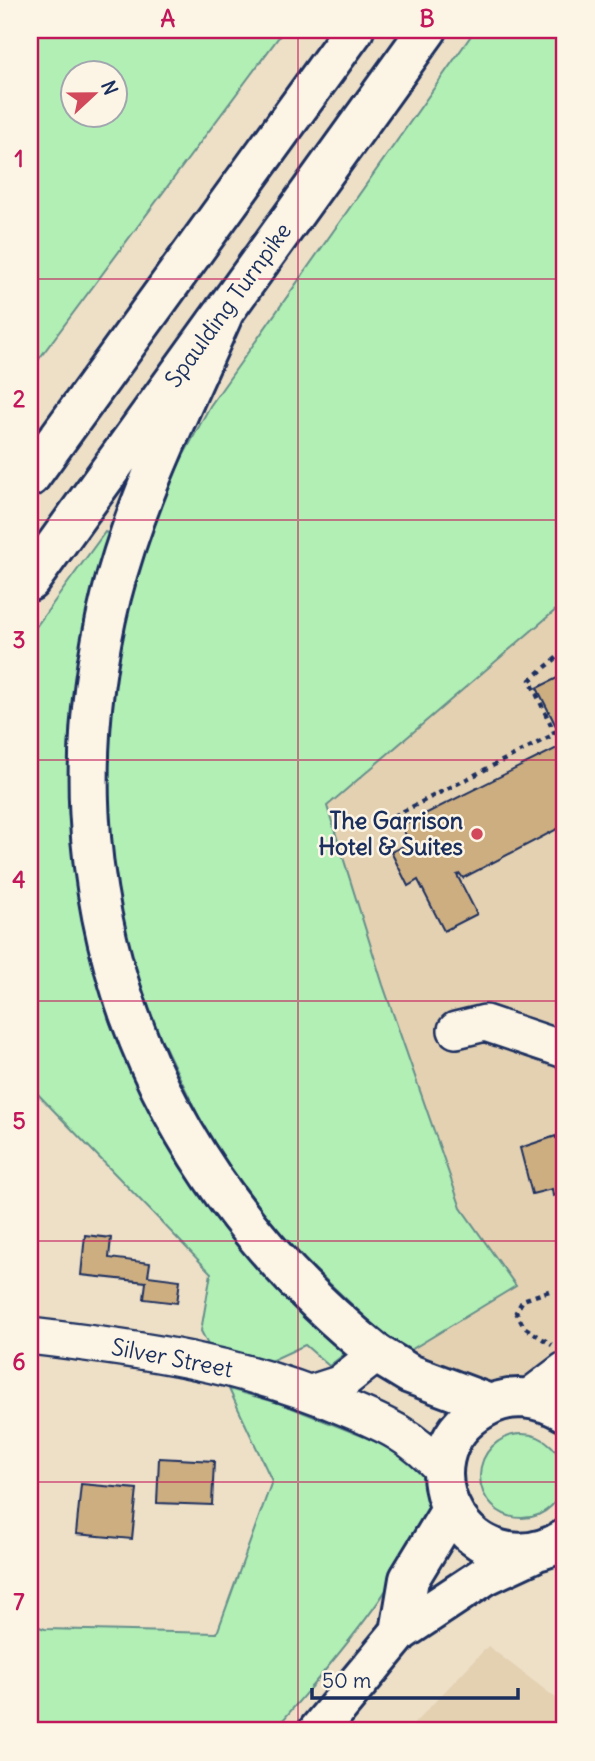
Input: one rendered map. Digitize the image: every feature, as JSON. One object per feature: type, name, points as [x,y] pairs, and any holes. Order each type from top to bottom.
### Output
[{"type":"main road","points":[[30,477],[354,30]]},
{"type":"main road","name":"Spaulding Turnpike","points":[[30,581],[427,30]]},
{"type":"main road","points":[[225,310],[139,505],[109,608],[92,704],[88,760],[94,871],[117,981],[154,1077],[177,1123],[232,1209],[265,1249],[300,1287],[377,1354],[410,1374],[490,1404]]},
{"type":"main road","points":[[553,1547],[513,1554],[494,1549],[461,1526],[451,1510],[444,1490],[443,1470],[446,1453],[463,1424],[490,1404],[528,1398],[565,1412]]},
{"type":"main road","points":[[400,1632],[409,1579],[451,1510]]},
{"type":"main road","points":[[318,1731],[400,1632],[486,1575],[553,1547]]},
{"type":"street","points":[[456,1030],[485,1023],[565,1050]]},
{"type":"street","name":"Silver Street","points":[[30,1336],[147,1349],[241,1370],[311,1392],[402,1432],[443,1470]]},
{"type":"street","points":[[311,1392],[339,1384],[377,1354]]},
{"type":"street","points":[[528,1398],[560,1361]]},
{"type":"path","points":[[394,816],[555,734],[530,680],[565,651]]},
{"type":"path","points":[[562,1193],[564,1201]]},
{"type":"path","points":[[549,1291],[523,1300],[518,1306],[517,1318],[524,1327],[551,1343],[560,1361]]},
{"type":"shaded area","points":[[565,602],[565,1398],[480,1385],[404,1354],[516,1286],[461,1208],[383,985],[327,806]]},
{"type":"shaded area","points":[[488,1646],[565,1705],[565,1731],[407,1731]]},
{"type":"green space","points":[[30,30],[284,30],[30,371],[30,175],[36,170],[30,164]]},
{"type":"green space","points":[[475,30],[565,30],[565,602],[327,806],[383,985],[461,1208],[516,1286],[404,1354],[286,1242],[210,1140],[139,993],[110,865],[104,812],[113,651],[160,499],[210,406]]},
{"type":"green space","points":[[105,532],[115,537],[100,585],[108,995],[347,1352],[329,1366],[305,1345],[264,1364],[210,1349],[201,1331],[211,1273],[30,1086],[30,635]]},
{"type":"green space","points":[[229,1389],[282,1404],[397,1450],[414,1451],[433,1492],[421,1526],[387,1589],[344,1648],[274,1731],[30,1731],[30,1624],[45,1629],[217,1633],[272,1481]]},
{"type":"green space","points":[[522,1434],[538,1437],[552,1446],[561,1460],[564,1476],[561,1492],[552,1506],[538,1515],[522,1518],[506,1515],[492,1506],[483,1492],[480,1476],[483,1460],[492,1446],[506,1437]]},
{"type":"building","points":[[565,674],[565,744],[537,688]]},
{"type":"building","name":"The Garrison Hotel & Suites","points":[[565,744],[565,825],[463,878],[460,874],[457,875],[477,914],[444,931],[418,880],[408,886],[391,852],[410,843],[401,826]]},
{"type":"building","points":[[556,1136],[565,1136],[565,1193],[553,1196],[552,1189],[532,1194],[520,1148]]},
{"type":"building","points":[[85,1235],[111,1238],[109,1258],[150,1263],[148,1276],[180,1280],[177,1303],[144,1299],[146,1282],[81,1275]]},
{"type":"building","points":[[159,1458],[214,1461],[212,1505],[157,1503]]},
{"type":"building","points":[[81,1484],[137,1489],[132,1539],[76,1534]]},
{"type":"place","name":"The Garrison Hotel & Suites","points":[[477,834]]}]
